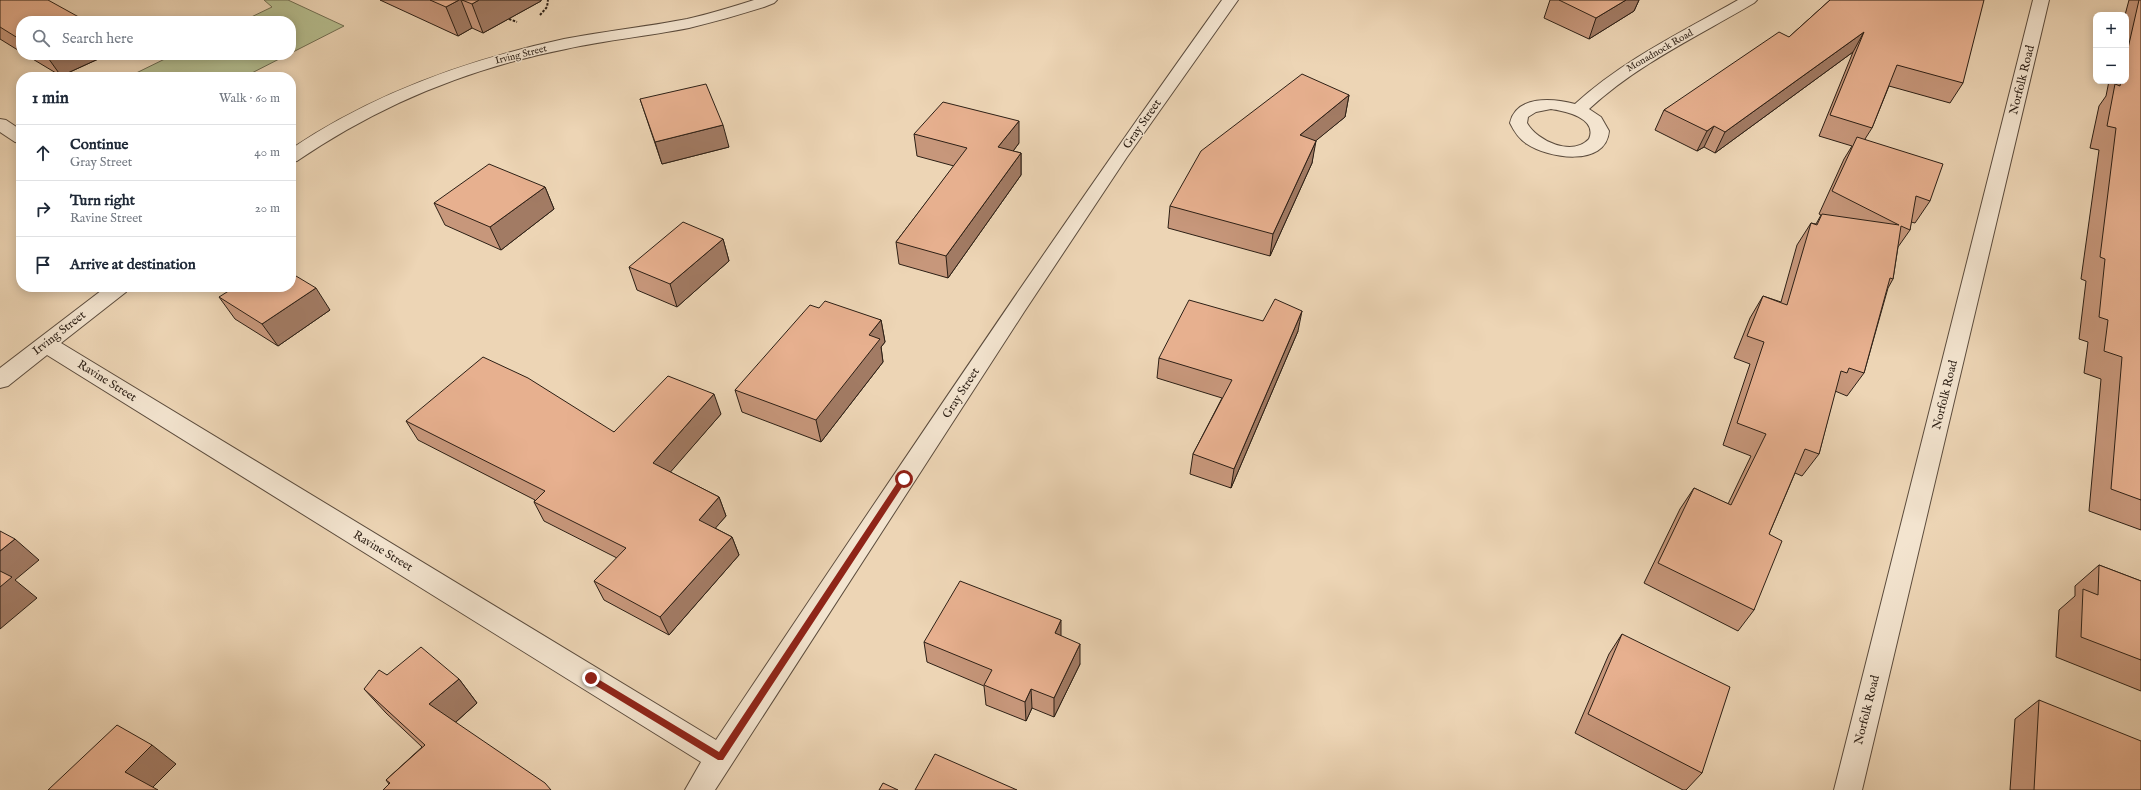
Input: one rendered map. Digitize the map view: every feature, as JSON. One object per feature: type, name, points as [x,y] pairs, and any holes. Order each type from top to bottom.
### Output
[{"type":"street","name":"Irving Street","points":[[296,154],[339,125],[373,106],[410,90],[476,67],[565,44],[687,23],[769,0]]},
{"type":"street","name":"Gray Street","points":[[699,790],[1026,294],[1151,110],[1230,0]]},
{"type":"street","name":"Monadnock Road","points":[[1578,110],[1597,91],[1619,74],[1749,0]]},
{"type":"street","name":"Norfolk Road","points":[[1848,790],[2041,0]]},
{"type":"street","points":[[0,124],[16,135]]},
{"type":"street","name":"Irving Street","points":[[0,380],[112,292]]},
{"type":"street","name":"Ravine Street","points":[[46,344],[720,758]]},
{"type":"path","points":[[539,17],[547,7],[548,0]]},
{"type":"green space","points":[[264,0],[288,0],[344,26],[296,50],[296,16],[253,16],[272,7]]},
{"type":"green space","points":[[163,60],[277,60],[254,72],[138,72]]},
{"type":"building","points":[[0,0],[48,0],[77,16],[16,16],[16,37],[0,27]]},
{"type":"building","points":[[430,0],[459,0],[446,7]]},
{"type":"building","points":[[462,0],[479,0],[472,4]]},
{"type":"building","points":[[1559,0],[1626,0],[1596,18]]},
{"type":"building","points":[[1830,0],[1984,0],[1963,83],[1897,65],[1872,128],[1830,115],[1864,32],[1725,132],[1714,126],[1707,131],[1664,110],[1779,32],[1789,37]]},
{"type":"building","points":[[2139,0],[2141,0],[2141,500],[2111,489],[2122,357],[2104,351],[2108,320],[2099,317],[2105,259],[2100,257],[2116,128],[2107,126],[2115,84],[2120,86],[2120,84],[2129,84],[2129,44]]},
{"type":"building","points":[[1302,74],[1349,95],[1300,135],[1316,141],[1273,234],[1170,206],[1201,151]]},
{"type":"building","points":[[706,84],[723,125],[655,142],[640,99]]},
{"type":"building","points":[[943,102],[1019,121],[998,147],[1021,153],[946,256],[896,242],[967,148],[914,134]]},
{"type":"building","points":[[1857,137],[1943,164],[1930,201],[1916,196],[1910,230],[1901,226],[1893,279],[1890,278],[1864,373],[1849,368],[1847,373],[1841,371],[1819,454],[1805,449],[1769,534],[1782,541],[1754,610],[1658,563],[1694,488],[1731,505],[1766,434],[1737,423],[1764,342],[1747,336],[1763,296],[1787,305],[1811,223],[1817,225],[1822,214],[1899,225],[1832,191]]},
{"type":"building","points":[[489,164],[545,187],[490,227],[434,203]]},
{"type":"building","points":[[683,222],[723,239],[670,284],[629,267]]},
{"type":"building","points":[[296,276],[316,288],[262,324],[219,297],[227,292],[296,292]]},
{"type":"building","points":[[1275,299],[1302,311],[1234,469],[1193,454],[1232,380],[1159,358],[1189,300],[1263,321]]},
{"type":"building","points":[[825,301],[881,320],[869,335],[880,339],[816,420],[735,390],[810,305],[819,308]]},
{"type":"building","points":[[483,357],[528,378],[614,432],[668,376],[714,394],[653,463],[719,497],[699,520],[732,537],[660,617],[594,581],[626,548],[534,502],[545,491],[406,421]]},
{"type":"building","points":[[0,531],[15,539],[0,551]]},
{"type":"building","points":[[2099,565],[2141,581],[2141,660],[2081,637],[2083,589],[2098,595]]},
{"type":"building","points":[[0,571],[12,577],[0,587]]},
{"type":"building","points":[[960,581],[1061,620],[1055,633],[1080,644],[1054,698],[1031,689],[1025,702],[984,685],[992,670],[924,642]]},
{"type":"building","points":[[1622,634],[1730,687],[1702,773],[1588,714]]},
{"type":"building","points":[[421,647],[459,679],[429,704],[545,783],[551,790],[383,790],[390,783],[386,780],[425,745],[364,689],[379,670],[387,675]]},
{"type":"building","points":[[2039,700],[2141,741],[2141,790],[2034,790]]},
{"type":"building","points":[[117,725],[152,745],[125,772],[158,790],[48,790]]},
{"type":"building","points":[[935,754],[1017,790],[915,790]]},
{"type":"building","points":[[883,783],[898,790],[879,790]]},
{"type":"route","points":[[591,678],[720,758],[904,479]]}]
